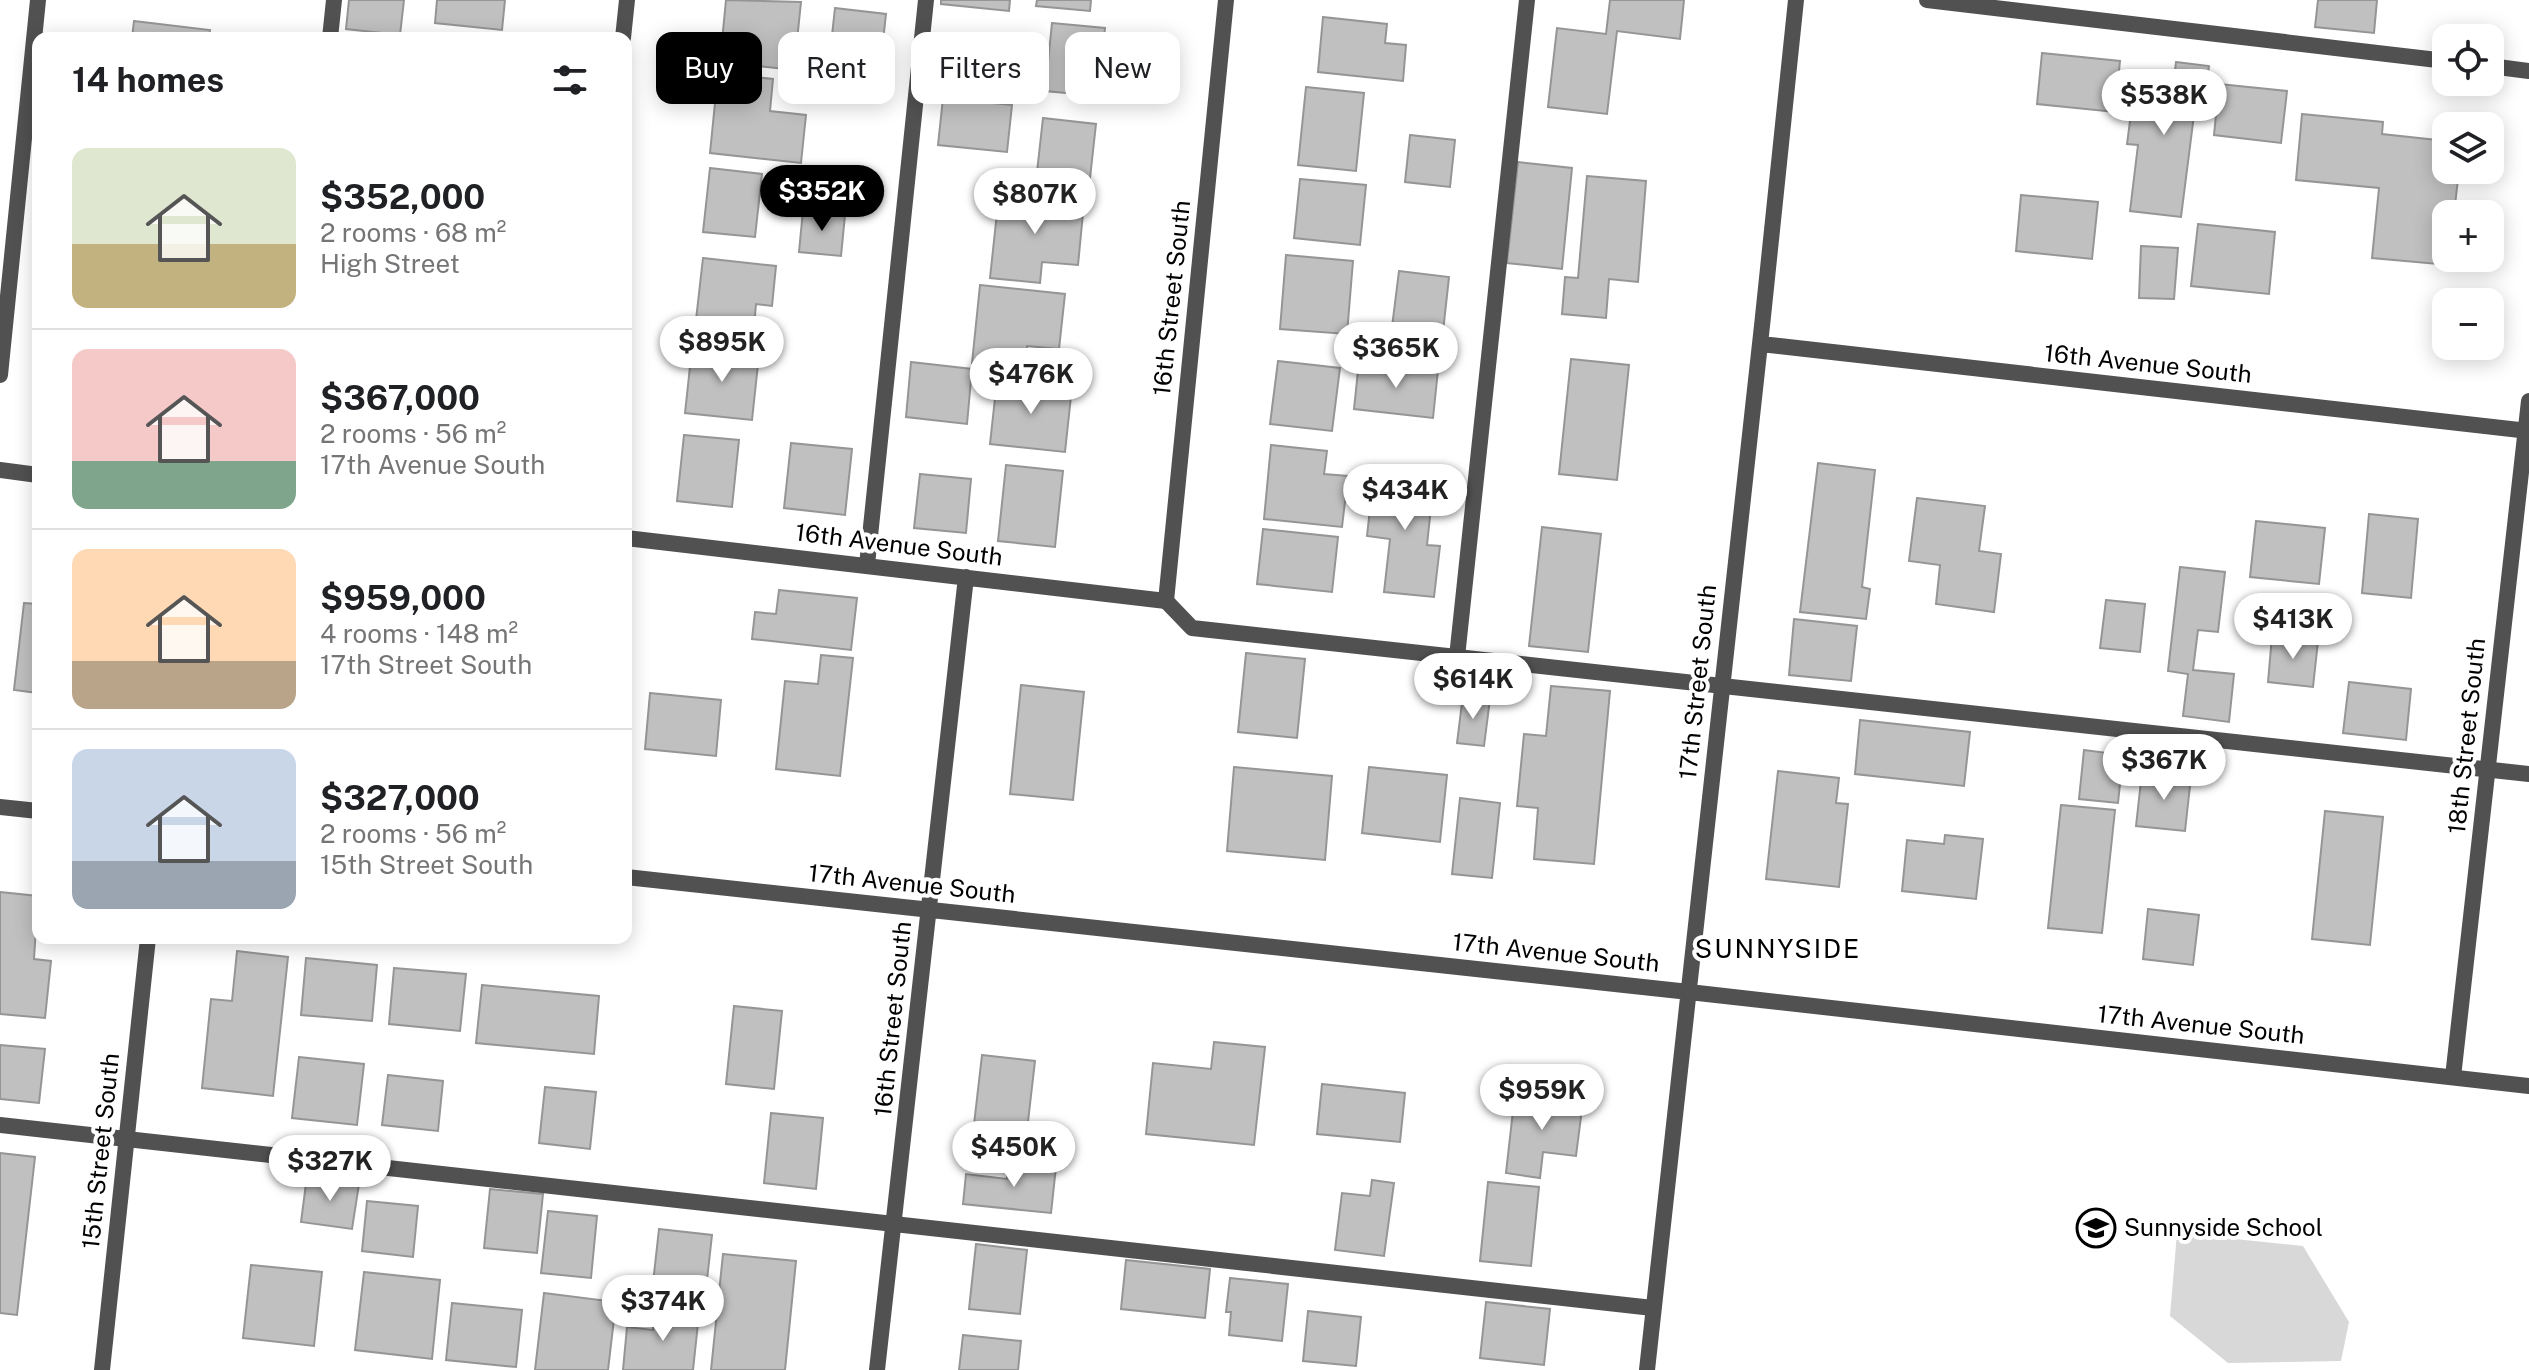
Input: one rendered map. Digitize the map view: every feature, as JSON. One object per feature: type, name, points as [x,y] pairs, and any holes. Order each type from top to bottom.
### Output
[{"type":"street","points":[[35,32],[38,0]]},
{"type":"street","points":[[331,32],[334,0]]},
{"type":"street","points":[[624,32],[627,0]]},
{"type":"street","points":[[867,565],[926,0]]},
{"type":"street","name":"16th Street South","points":[[1166,601],[1226,0]]},
{"type":"street","points":[[1457,657],[1527,0]]},
{"type":"street","name":"17th Street South","points":[[1647,1370],[1796,0]]},
{"type":"street","points":[[1927,0],[2432,59]]},
{"type":"street","points":[[0,375],[32,59]]},
{"type":"street","points":[[2504,68],[2529,71]]},
{"type":"street","name":"16th Avenue South","points":[[1761,344],[2527,431]]},
{"type":"street","name":"18th Street South","points":[[2453,1077],[2529,401]]},
{"type":"street","points":[[0,470],[32,474]]},
{"type":"street","name":"16th Avenue South","points":[[632,539],[1166,601]]},
{"type":"street","name":"16th Street South","points":[[877,1370],[966,577]]},
{"type":"street","points":[[1166,601],[1192,628],[2529,774]]},
{"type":"street","points":[[0,807],[32,810]]},
{"type":"street","name":"17th Avenue South","points":[[632,878],[2529,1086]]},
{"type":"street","name":"15th Street South","points":[[102,1370],[147,944]]},
{"type":"street","points":[[0,1125],[1653,1308]]},
{"type":"shaded area","points":[[2177,1233],[2303,1246],[2349,1322],[2341,1361],[2228,1363],[2170,1316]]},
{"type":"building","points":[[349,0],[404,0],[400,32],[346,29]]},
{"type":"building","points":[[437,0],[505,0],[502,30],[435,23]]},
{"type":"building","points":[[726,0],[801,2],[798,32],[778,32],[778,68],[762,67],[762,32],[723,32]]},
{"type":"building","points":[[941,0],[1010,0],[1009,11],[941,4]]},
{"type":"building","points":[[1037,0],[1091,0],[1090,11],[1036,6]]},
{"type":"building","points":[[1610,0],[1684,0],[1680,39],[1617,31],[1607,114],[1548,107],[1557,28],[1606,34]]},
{"type":"building","points":[[2318,0],[2377,0],[2374,33],[2315,27]]},
{"type":"building","points":[[835,8],[886,14],[884,32],[832,32]]},
{"type":"building","points":[[1323,17],[1387,24],[1385,43],[1406,45],[1403,81],[1318,72]]},
{"type":"building","points":[[134,21],[210,30],[210,32],[133,32]]},
{"type":"building","points":[[1052,23],[1105,28],[1105,32],[1065,32],[1065,93],[1049,91]]},
{"type":"building","points":[[2042,53],[2120,61],[2115,112],[2037,104]]},
{"type":"building","points":[[2176,62],[2209,66],[2203,108],[2195,107],[2181,217],[2130,211],[2138,145],[2127,144],[2136,75],[2174,79]]},
{"type":"building","points":[[762,78],[773,79],[770,111],[806,115],[801,163],[710,153],[715,104],[762,104]]},
{"type":"building","points":[[2219,84],[2287,91],[2281,143],[2214,135]]},
{"type":"building","points":[[1306,87],[1364,93],[1356,171],[1298,165]]},
{"type":"building","points":[[942,104],[1012,105],[1007,152],[938,145]]},
{"type":"building","points":[[2302,114],[2383,122],[2382,134],[2432,139],[2432,184],[2457,184],[2456,200],[2432,200],[2432,263],[2372,258],[2379,188],[2296,180]]},
{"type":"building","points":[[1043,118],[1096,124],[1088,196],[1035,190]]},
{"type":"building","points":[[1410,135],[1455,140],[1450,187],[1405,182]]},
{"type":"building","points":[[1518,162],[1572,168],[1562,269],[1507,263]]},
{"type":"building","points":[[710,168],[762,174],[755,237],[703,232]]},
{"type":"building","points":[[1587,176],[1646,181],[1638,282],[1609,279],[1606,318],[1562,314],[1565,277],[1578,278]]},
{"type":"building","points":[[1300,179],[1366,185],[1360,245],[1294,238]]},
{"type":"building","points":[[999,194],[1084,203],[1078,265],[1042,262],[1040,283],[990,278]]},
{"type":"building","points":[[2021,195],[2098,202],[2092,259],[2016,251]]},
{"type":"building","points":[[803,210],[845,215],[841,256],[799,252]]},
{"type":"building","points":[[2198,224],[2275,232],[2269,294],[2191,286]]},
{"type":"building","points":[[2141,246],[2178,248],[2174,299],[2139,298]]},
{"type":"building","points":[[1286,255],[1353,261],[1347,334],[1280,329]]},
{"type":"building","points":[[703,258],[776,266],[772,306],[756,304],[754,327],[696,320]]},
{"type":"building","points":[[1399,271],[1449,277],[1440,359],[1415,357],[1418,329],[1392,327]]},
{"type":"building","points":[[980,285],[1065,294],[1059,349],[1027,346],[1025,368],[972,363]]},
{"type":"building","points":[[692,348],[759,355],[752,420],[685,413]]},
{"type":"building","points":[[1571,359],[1629,365],[1617,480],[1559,474]]},
{"type":"building","points":[[1278,361],[1340,368],[1332,431],[1270,424]]},
{"type":"building","points":[[1359,361],[1438,370],[1433,418],[1354,409]]},
{"type":"building","points":[[911,362],[972,369],[967,424],[906,417]]},
{"type":"building","points":[[997,380],[1072,387],[1065,452],[990,444]]},
{"type":"building","points":[[684,435],[739,440],[732,507],[677,501]]},
{"type":"building","points":[[791,443],[852,449],[845,515],[784,508]]},
{"type":"building","points":[[1271,445],[1327,451],[1324,474],[1348,476],[1342,527],[1264,519]]},
{"type":"building","points":[[1818,463],[1875,470],[1862,587],[1870,589],[1866,619],[1800,612]]},
{"type":"building","points":[[1006,465],[1063,471],[1055,547],[998,541]]},
{"type":"building","points":[[1374,473],[1434,479],[1427,545],[1440,546],[1434,597],[1384,592],[1390,539],[1367,536]]},
{"type":"building","points":[[920,474],[971,479],[966,533],[914,528]]},
{"type":"building","points":[[1917,498],[1985,506],[1979,551],[2001,554],[1994,612],[1936,604],[1940,565],[1909,561]]},
{"type":"building","points":[[2369,514],[2418,519],[2411,598],[2362,593]]},
{"type":"building","points":[[2256,521],[2325,528],[2319,584],[2250,577]]},
{"type":"building","points":[[1542,527],[1601,534],[1588,652],[1529,646]]},
{"type":"building","points":[[1263,529],[1338,537],[1332,592],[1257,584]]},
{"type":"building","points":[[2180,567],[2225,572],[2218,632],[2198,630],[2193,670],[2234,674],[2229,722],[2183,716],[2188,674],[2168,671]]},
{"type":"building","points":[[779,590],[857,598],[851,650],[752,639],[755,612],[776,614]]},
{"type":"building","points":[[2106,600],[2145,604],[2140,652],[2100,648]]},
{"type":"building","points":[[24,603],[32,604],[32,692],[14,690]]},
{"type":"building","points":[[1794,619],[1857,626],[1851,681],[1789,675]]},
{"type":"building","points":[[2272,636],[2318,641],[2313,687],[2268,682]]},
{"type":"building","points":[[1246,653],[1305,659],[1297,738],[1238,732]]},
{"type":"building","points":[[821,655],[853,658],[840,776],[776,769],[785,681],[818,684]]},
{"type":"building","points":[[2349,682],[2411,689],[2406,740],[2343,733]]},
{"type":"building","points":[[1021,685],[1084,692],[1073,800],[1010,794]]},
{"type":"building","points":[[1551,686],[1610,691],[1594,864],[1534,859],[1538,808],[1517,806],[1524,734],[1546,736]]},
{"type":"building","points":[[650,693],[721,700],[716,756],[645,749]]},
{"type":"building","points":[[1463,695],[1490,699],[1484,746],[1457,743]]},
{"type":"building","points":[[1860,720],[1970,732],[1964,786],[1855,774]]},
{"type":"building","points":[[2084,750],[2123,755],[2118,803],[2079,799]]},
{"type":"building","points":[[1234,767],[1332,776],[1325,860],[1227,851]]},
{"type":"building","points":[[1369,767],[1447,775],[1440,842],[1362,833]]},
{"type":"building","points":[[1778,771],[1839,778],[1836,803],[1848,804],[1839,887],[1766,879]]},
{"type":"building","points":[[2142,772],[2191,777],[2185,831],[2136,826]]},
{"type":"building","points":[[1460,798],[1500,803],[1492,878],[1452,874]]},
{"type":"building","points":[[2061,805],[2115,810],[2102,933],[2048,928]]},
{"type":"building","points":[[2325,811],[2383,817],[2370,945],[2312,939]]},
{"type":"building","points":[[1945,835],[1983,839],[1976,899],[1902,891],[1907,840],[1944,844]]},
{"type":"building","points":[[0,892],[32,895],[34,959],[51,961],[45,1018],[0,1014]]},
{"type":"building","points":[[2148,909],[2199,915],[2193,965],[2143,959]]},
{"type":"building","points":[[237,951],[288,957],[273,1096],[202,1088],[211,999],[232,1001]]},
{"type":"building","points":[[306,958],[377,965],[372,1021],[301,1015]]},
{"type":"building","points":[[394,968],[466,974],[460,1031],[389,1024]]},
{"type":"building","points":[[482,985],[599,996],[594,1054],[476,1043]]},
{"type":"building","points":[[734,1006],[782,1011],[774,1089],[726,1084]]},
{"type":"building","points":[[1214,1042],[1265,1047],[1254,1145],[1146,1134],[1153,1063],[1211,1069]]},
{"type":"building","points":[[0,1045],[45,1049],[39,1103],[0,1099]]},
{"type":"building","points":[[982,1055],[1035,1061],[1026,1139],[973,1133]]},
{"type":"building","points":[[299,1057],[364,1064],[357,1125],[292,1118]]},
{"type":"building","points":[[388,1075],[443,1081],[438,1131],[382,1125]]},
{"type":"building","points":[[1322,1084],[1405,1093],[1400,1142],[1317,1134]]},
{"type":"building","points":[[545,1087],[596,1092],[590,1149],[539,1143]]},
{"type":"building","points":[[1515,1093],[1583,1101],[1576,1156],[1543,1152],[1540,1178],[1506,1173]]},
{"type":"building","points":[[771,1113],[823,1118],[816,1189],[764,1183]]},
{"type":"building","points":[[0,1153],[35,1157],[17,1315],[0,1313]]},
{"type":"building","points":[[1008,1162],[1056,1167],[1051,1213],[963,1204],[966,1174],[1007,1179]]},
{"type":"building","points":[[307,1176],[359,1184],[352,1229],[301,1222]]},
{"type":"building","points":[[1372,1180],[1394,1183],[1384,1256],[1335,1250],[1342,1193],[1370,1196]]},
{"type":"building","points":[[1488,1182],[1539,1187],[1531,1266],[1480,1261]]},
{"type":"building","points":[[490,1189],[543,1194],[537,1253],[484,1248]]},
{"type":"building","points":[[367,1201],[418,1206],[413,1257],[362,1251]]},
{"type":"building","points":[[548,1211],[597,1216],[591,1278],[541,1273]]},
{"type":"building","points":[[659,1229],[712,1235],[706,1289],[653,1283]]},
{"type":"building","points":[[976,1244],[1027,1250],[1020,1314],[969,1309]]},
{"type":"building","points":[[723,1254],[796,1261],[785,1370],[711,1370]]},
{"type":"building","points":[[1126,1260],[1210,1269],[1205,1318],[1121,1309]]},
{"type":"building","points":[[251,1265],[322,1272],[314,1346],[243,1338]]},
{"type":"building","points":[[364,1272],[440,1280],[432,1359],[355,1350]]},
{"type":"building","points":[[1230,1278],[1288,1284],[1282,1341],[1229,1335],[1231,1312],[1226,1312]]},
{"type":"building","points":[[544,1293],[616,1302],[608,1370],[535,1370]]},
{"type":"building","points":[[1486,1302],[1550,1309],[1544,1365],[1480,1358]]},
{"type":"building","points":[[452,1303],[522,1310],[516,1367],[446,1360]]},
{"type":"building","points":[[655,1310],[699,1314],[693,1370],[623,1370],[627,1327],[653,1330]]},
{"type":"building","points":[[1308,1311],[1361,1317],[1356,1366],[1303,1361]]},
{"type":"building","points":[[963,1335],[1021,1341],[1018,1370],[959,1370]]},
{"type":"place","name":"Sunnyside School","points":[[2096,1228]]},
{"type":"district","name":"SUNNYSIDE","points":[[1778,949]]}]
